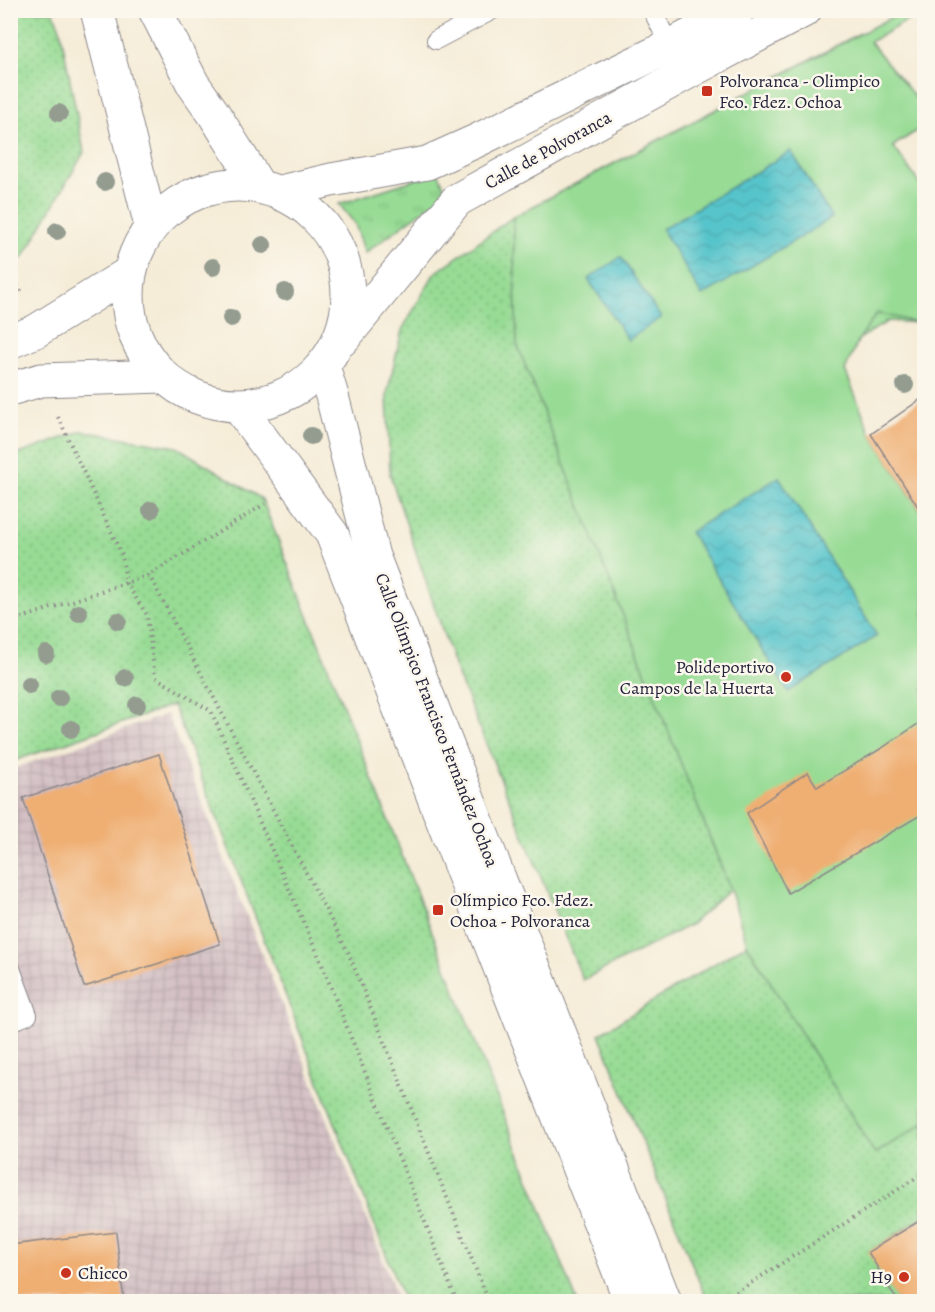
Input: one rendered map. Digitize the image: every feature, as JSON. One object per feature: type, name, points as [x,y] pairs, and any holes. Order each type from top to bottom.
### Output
[{"type":"street","points":[[97,10],[151,226],[129,273],[128,312],[133,332],[162,376],[194,397],[238,406]]},
{"type":"street","points":[[155,10],[193,84],[270,189],[310,210],[332,236],[347,273],[348,308],[330,356]]},
{"type":"street","name":"Calle de Polvoranca","points":[[151,226],[206,189],[270,189],[427,163],[670,46],[738,10]]},
{"type":"street","name":"Calle de Polvoranca","points":[[238,406],[275,399],[294,391],[330,356],[457,200],[805,10]]},
{"type":"street","points":[[10,342],[36,331],[129,273]]},
{"type":"street","name":"Calle Olímpico Francisco Fernández Ochoa","points":[[330,356],[332,396],[373,556],[665,1302]]},
{"type":"street","points":[[26,385],[162,376]]},
{"type":"street","name":"Calle Olímpico Francisco Fernández Ochoa","points":[[238,406],[332,534],[631,1302]]},
{"type":"lane","points":[[436,40],[493,10]]},
{"type":"lane","points":[[652,10],[670,46]]},
{"type":"lane","points":[[10,966],[28,1015],[10,1022]]},
{"type":"path","points":[[26,385],[122,555],[126,583],[147,615],[155,677],[212,711],[318,954],[457,1302]]},
{"type":"path","points":[[10,622],[149,575],[296,485]]},
{"type":"path","points":[[149,575],[348,952],[489,1302]]},
{"type":"path","points":[[721,1302],[924,1173]]},
{"type":"shaded area","points":[[167,714],[399,1301],[11,1301],[10,770]]},
{"type":"green space","points":[[10,11],[53,11],[60,28],[84,152],[23,258],[11,262]]},
{"type":"green space","name":"Polideportivo Campos de la Huerta","points":[[903,11],[924,11],[870,42],[924,108],[924,126],[893,146],[924,190],[924,329],[918,323],[877,313],[859,339],[845,370],[871,434],[924,516],[924,1123],[875,1154],[747,944],[730,889],[517,344],[513,217]]},
{"type":"green space","name":"Polideportivo Campos de la Huerta","points":[[862,32],[924,108],[924,126],[893,146],[924,190],[924,329],[918,323],[888,321],[859,339],[845,370],[871,434],[924,516],[710,838],[730,889],[692,924],[583,980],[455,668],[390,475],[387,394],[402,330],[434,274],[513,217]]},
{"type":"green space","points":[[438,172],[447,193],[365,253],[355,224],[339,204]]},
{"type":"green space","points":[[82,431],[177,447],[262,499],[577,1301],[404,1301],[173,705],[11,762],[11,457]]},
{"type":"green space","points":[[747,944],[875,1153],[924,1123],[924,1216],[869,1252],[898,1301],[707,1301],[599,1034]]},
{"type":"water","points":[[791,151],[832,218],[702,296],[662,229]]},
{"type":"water","points":[[621,257],[661,318],[628,340],[588,279]]},
{"type":"water","points":[[779,477],[877,636],[788,692],[690,532]]},
{"type":"building","points":[[924,397],[924,516],[871,434]]},
{"type":"building","points":[[924,720],[924,813],[788,893],[747,813],[808,772],[817,787]]},
{"type":"building","points":[[159,754],[220,944],[84,987],[23,798]]},
{"type":"building","name":"H9","points":[[924,1218],[924,1302],[898,1302],[868,1252]]},
{"type":"building","name":"Chicco","points":[[116,1232],[124,1302],[10,1302],[10,1245]]},
{"type":"place","name":"Polvoranca - Olimpico Fco. Fdez. Ochoa","points":[[707,91]]},
{"type":"place","name":"Polideportivo Campos de la Huerta","points":[[786,677]]},
{"type":"place","name":"Olímpico Fco. Fdez. Ochoa - Polvoranca","points":[[438,910]]},
{"type":"place","name":"Chicco","points":[[66,1273]]},
{"type":"place","name":"H9","points":[[904,1277]]}]
